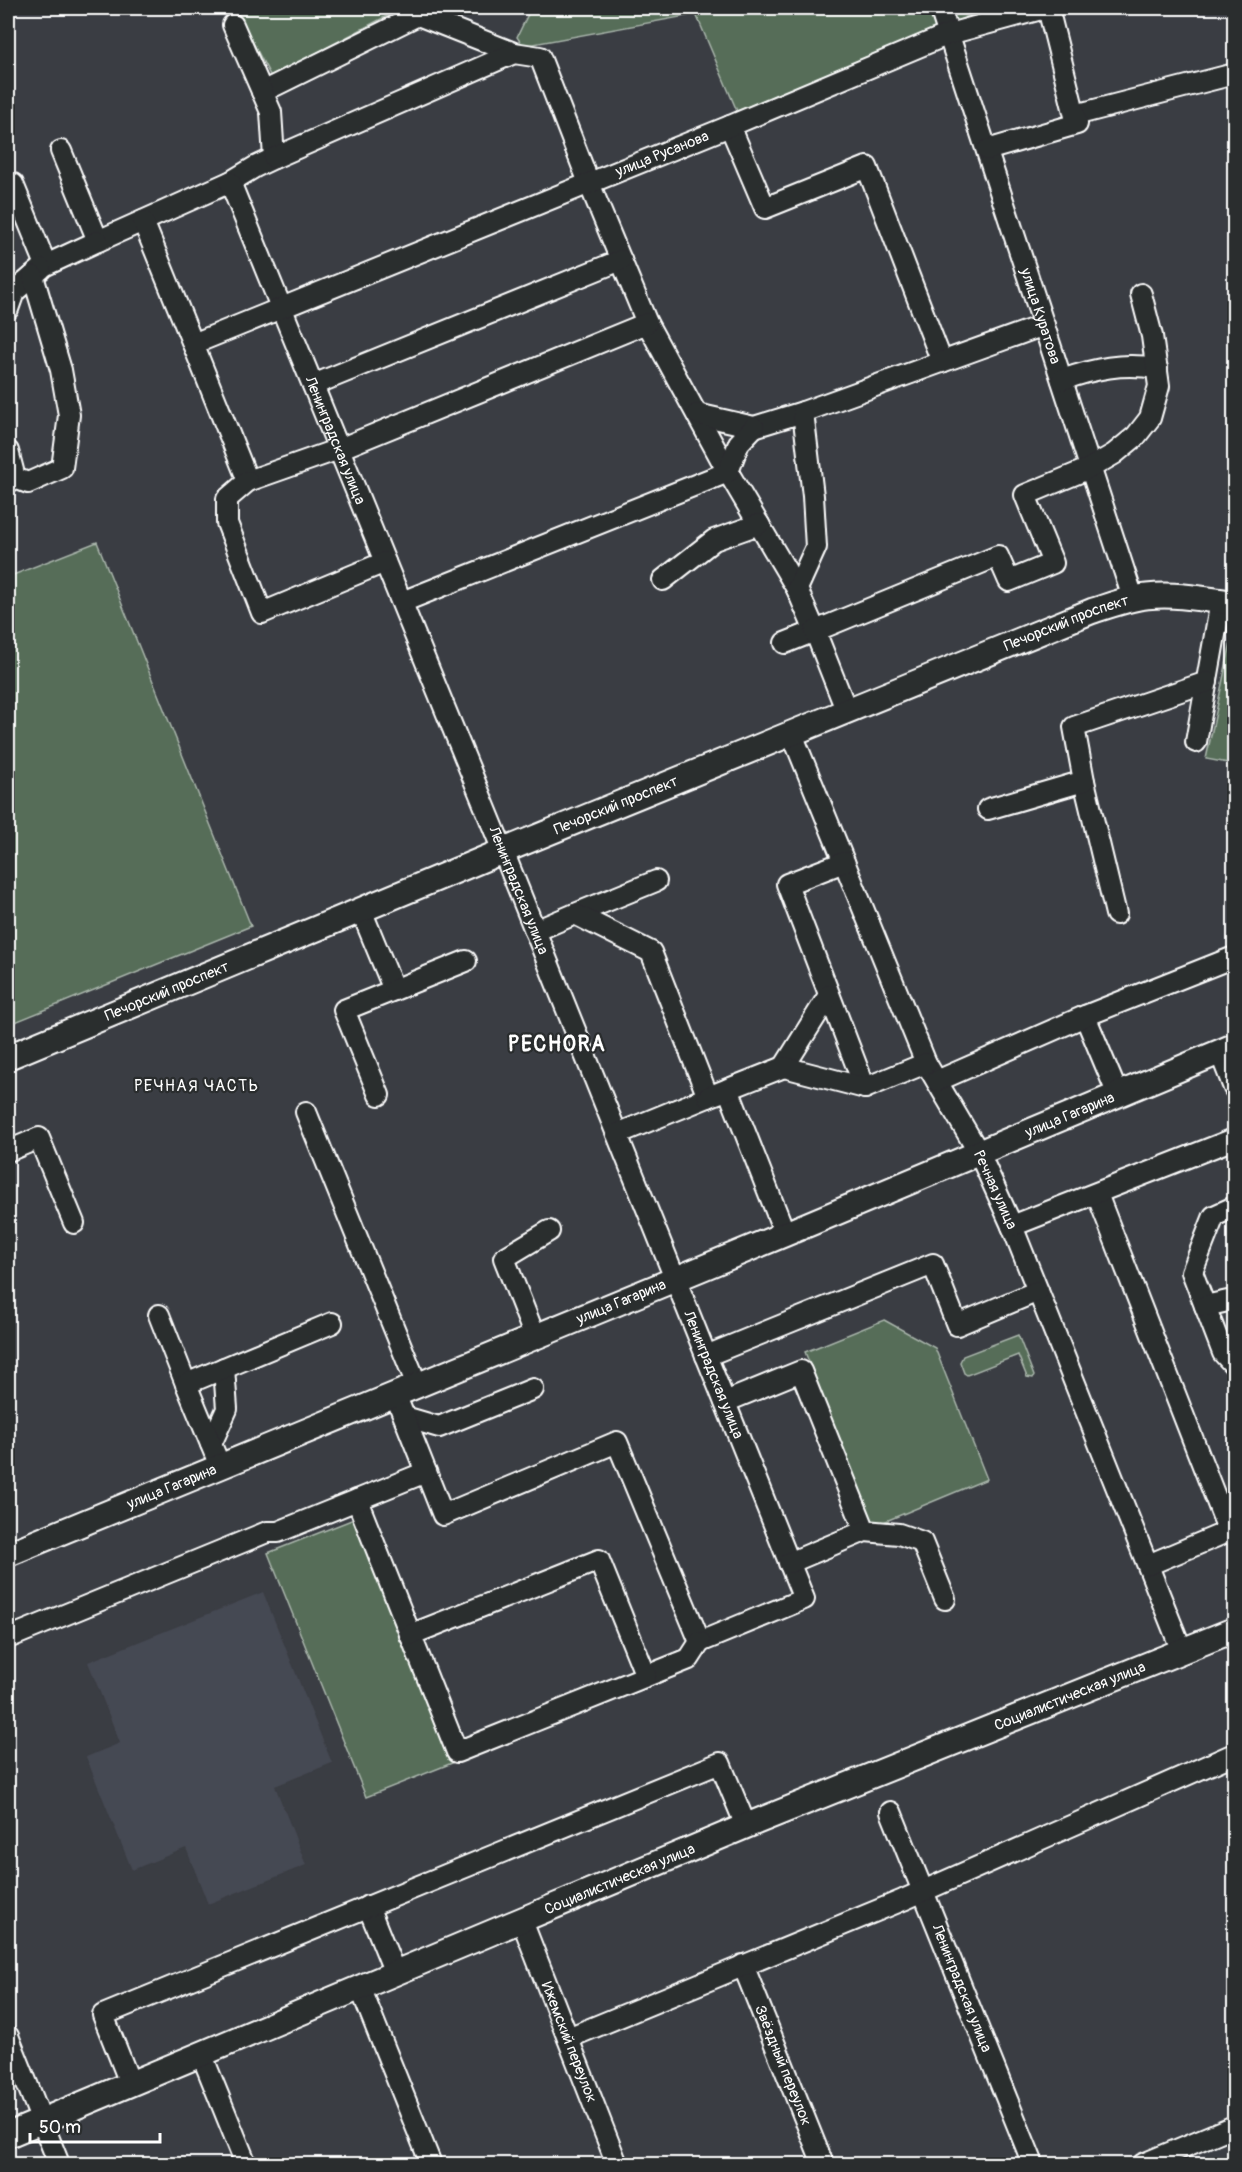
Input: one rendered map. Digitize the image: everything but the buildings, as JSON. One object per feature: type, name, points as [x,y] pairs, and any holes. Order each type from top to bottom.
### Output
[{"type":"main road","name":"Печорский проспект","points":[[8,1057],[503,851],[1092,611],[1133,598],[1173,596],[1228,602]]},
{"type":"main road","name":"улица Гагарина","points":[[8,1554],[215,1455],[406,1390],[1227,1049]]},
{"type":"main road","name":"Социалистическая улица","points":[[8,2135],[746,1826],[1234,1630]]},
{"type":"street","name":"улица Куратова","points":[[940,8],[1133,598]]},
{"type":"street","name":"улица Русанова","points":[[193,344],[730,126],[949,34],[1046,8]]},
{"type":"street","points":[[987,150],[1077,124],[1046,8]]},
{"type":"street","points":[[262,92],[418,15],[514,54],[540,57],[647,323],[696,414],[797,589],[847,712]]},
{"type":"street","points":[[233,25],[271,112],[274,158]]},
{"type":"street","points":[[8,309],[14,292],[40,270],[98,241],[230,182],[274,158],[514,54]]},
{"type":"street","points":[[1075,115],[1234,74]]},
{"type":"street","points":[[730,126],[765,208],[867,167],[942,362]]},
{"type":"street","points":[[61,151],[98,241]]},
{"type":"street","name":"Ленинградская улица","points":[[230,182],[503,851],[804,1599],[700,1642]]},
{"type":"street","points":[[8,187],[14,184],[40,270],[62,370],[69,415],[62,468],[28,483],[15,478],[8,451]]},
{"type":"street","points":[[143,221],[248,480]]},
{"type":"street","points":[[313,385],[621,260]]},
{"type":"street","points":[[785,643],[998,556],[1009,581],[1053,563],[1025,495],[1090,468],[1114,454],[1136,436],[1150,418],[1159,386],[1152,336],[1141,294]]},
{"type":"street","points":[[385,562],[262,613],[227,523],[227,499],[248,480],[339,449],[647,323]]},
{"type":"street","points":[[696,414],[754,427],[803,412],[1044,325]]},
{"type":"street","points":[[1062,380],[1092,370],[1131,365],[1157,368]]},
{"type":"street","points":[[797,589],[816,547],[813,496],[803,412]]},
{"type":"street","points":[[402,602],[729,472],[739,444],[754,427]]},
{"type":"street","points":[[663,580],[714,540],[759,524]]},
{"type":"street","points":[[1196,742],[1207,682],[1228,602]]},
{"type":"street","points":[[1116,914],[1084,781],[1074,727],[1207,682]]},
{"type":"street","name":"Речная улица","points":[[792,734],[927,1063],[979,1153],[1012,1226],[1182,1651]]},
{"type":"street","points":[[988,808],[1084,781]]},
{"type":"street","points":[[844,862],[787,884],[865,1088]]},
{"type":"street","points":[[535,931],[656,881]]},
{"type":"street","points":[[361,910],[394,990]]},
{"type":"street","points":[[575,915],[651,952],[708,1097]]},
{"type":"street","points":[[937,1081],[1085,1017],[1234,957]]},
{"type":"street","points":[[379,1095],[344,1010],[466,961]]},
{"type":"street","points":[[617,1134],[784,1066],[829,995]]},
{"type":"street","points":[[1085,1017],[1118,1095]]},
{"type":"street","points":[[1227,1049],[1234,1088]]},
{"type":"street","points":[[784,1066],[865,1088],[927,1063]]},
{"type":"street","points":[[728,1089],[784,1234]]},
{"type":"street","points":[[306,1112],[406,1390],[405,1417],[443,1515],[617,1442],[700,1642],[688,1659],[457,1752],[357,1500]]},
{"type":"street","points":[[8,1150],[39,1138],[74,1223]]},
{"type":"street","points":[[1012,1226],[1234,1139]]},
{"type":"street","points":[[1097,1194],[1232,1530],[1148,1565]]},
{"type":"street","points":[[1234,1207],[1214,1216],[1192,1272],[1223,1353],[1234,1365]]},
{"type":"street","points":[[535,1337],[504,1258],[549,1231]]},
{"type":"street","points":[[706,1356],[933,1264],[957,1325],[1038,1291]]},
{"type":"street","points":[[1205,1306],[1228,1301],[1234,1302]]},
{"type":"street","points":[[159,1315],[215,1455]]},
{"type":"street","points":[[186,1384],[332,1323]]},
{"type":"street","points":[[215,1455],[227,1409],[224,1368]]},
{"type":"street","points":[[725,1402],[801,1371],[865,1531]]},
{"type":"street","points":[[405,1417],[439,1427],[533,1389]]},
{"type":"street","points":[[8,1638],[267,1532],[278,1532],[426,1472]]},
{"type":"street","points":[[789,1563],[865,1531],[899,1534],[922,1542],[945,1599]]},
{"type":"street","points":[[410,1635],[599,1560],[646,1676]]},
{"type":"street","points":[[568,2038],[923,1891],[1234,1754]]},
{"type":"street","points":[[130,2083],[103,2014],[720,1763],[746,1826]]},
{"type":"street","name":"Ленинградская улица","points":[[891,1812],[1033,2164]]},
{"type":"street","points":[[368,1906],[395,1973]]},
{"type":"street","name":"Ижемский переулок","points":[[522,1921],[617,2164]]},
{"type":"street","name":"Звёздный переулок","points":[[743,1965],[823,2164]]},
{"type":"street","points":[[360,1987],[431,2164]]},
{"type":"street","points":[[8,2036],[59,2164]]},
{"type":"street","points":[[201,2053],[246,2164]]},
{"type":"street","points":[[1143,2164],[1234,2126]]},
{"type":"shaded area","points":[[263,1592],[332,1763],[275,1786],[306,1865],[208,1904],[186,1848],[132,1870],[86,1757],[120,1743],[88,1662]]},
{"type":"green space","points":[[235,8],[402,8],[271,77]]},
{"type":"green space","points":[[531,8],[1026,8],[971,15],[737,111],[696,14],[523,46],[517,37]]},
{"type":"green space","points":[[97,542],[251,926],[8,1025],[8,577]]},
{"type":"green space","points":[[1232,637],[1234,638],[1234,764],[1206,759]]},
{"type":"green space","points":[[884,1320],[935,1348],[987,1479],[874,1526],[805,1352]]},
{"type":"green space","points":[[1018,1335],[1033,1378],[1027,1377],[1018,1355],[967,1375],[964,1373],[960,1362],[963,1356]]},
{"type":"green space","points":[[354,1519],[452,1763],[366,1797],[268,1553]]},
{"type":"district","name":"PECHORA","points":[[557,1044]]},
{"type":"district","name":"РЕЧНАЯ ЧАСТЬ","points":[[197,1085]]}]
